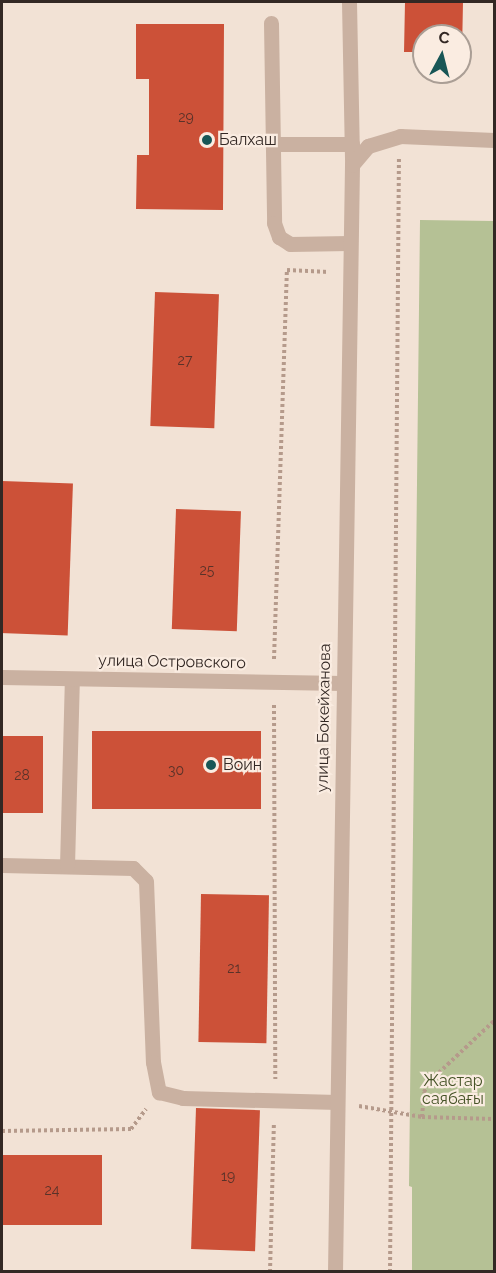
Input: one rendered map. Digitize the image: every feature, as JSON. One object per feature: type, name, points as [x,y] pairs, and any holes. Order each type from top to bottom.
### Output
[{"type":"street","name":"улица Бокейханова","points":[[335,1272],[348,273],[352,144],[349,2]]},
{"type":"street","points":[[271,23],[275,144],[274,223],[279,237],[290,244],[349,243]]},
{"type":"street","points":[[351,165],[368,146],[400,136],[495,140]]},
{"type":"street","points":[[275,144],[352,144]]},
{"type":"street","name":"улица Островского","points":[[2,677],[342,683]]},
{"type":"street","points":[[67,866],[72,679]]},
{"type":"street","points":[[2,865],[133,868],[146,881],[153,1062],[159,1092],[183,1098],[337,1102]]},
{"type":"path","points":[[390,1272],[400,136]]},
{"type":"path","points":[[270,1272],[275,1101],[273,682],[287,270],[348,273]]},
{"type":"path","points":[[422,1117],[424,1092],[430,1081],[495,1021]]},
{"type":"path","points":[[2,1131],[131,1129],[159,1092]]},
{"type":"path","points":[[337,1102],[422,1117],[495,1119]]},
{"type":"green space","name":"Жастар саябағы","points":[[420,220],[494,221],[494,1271],[412,1271],[412,1187],[409,1186]]},
{"type":"building","points":[[405,2],[463,2],[463,24],[412,24],[412,52],[404,52]]},
{"type":"building","points":[[136,24],[224,24],[223,210],[136,209],[137,155],[149,155],[149,79],[136,79]]},
{"type":"building","points":[[155,292],[219,294],[214,428],[150,426]]},
{"type":"building","points":[[2,481],[73,483],[68,635],[2,633]]},
{"type":"building","points":[[176,509],[241,511],[237,631],[172,629]]},
{"type":"building","points":[[92,731],[261,731],[261,809],[92,809]]},
{"type":"building","points":[[2,736],[43,736],[43,813],[2,813]]},
{"type":"building","points":[[201,894],[269,895],[266,1043],[198,1042]]},
{"type":"building","points":[[196,1108],[260,1110],[255,1251],[191,1249]]},
{"type":"building","points":[[2,1155],[102,1155],[102,1225],[2,1225]]},
{"type":"place","name":"Балхаш","points":[[207,140]]},
{"type":"place","name":"Воин","points":[[211,765]]}]
